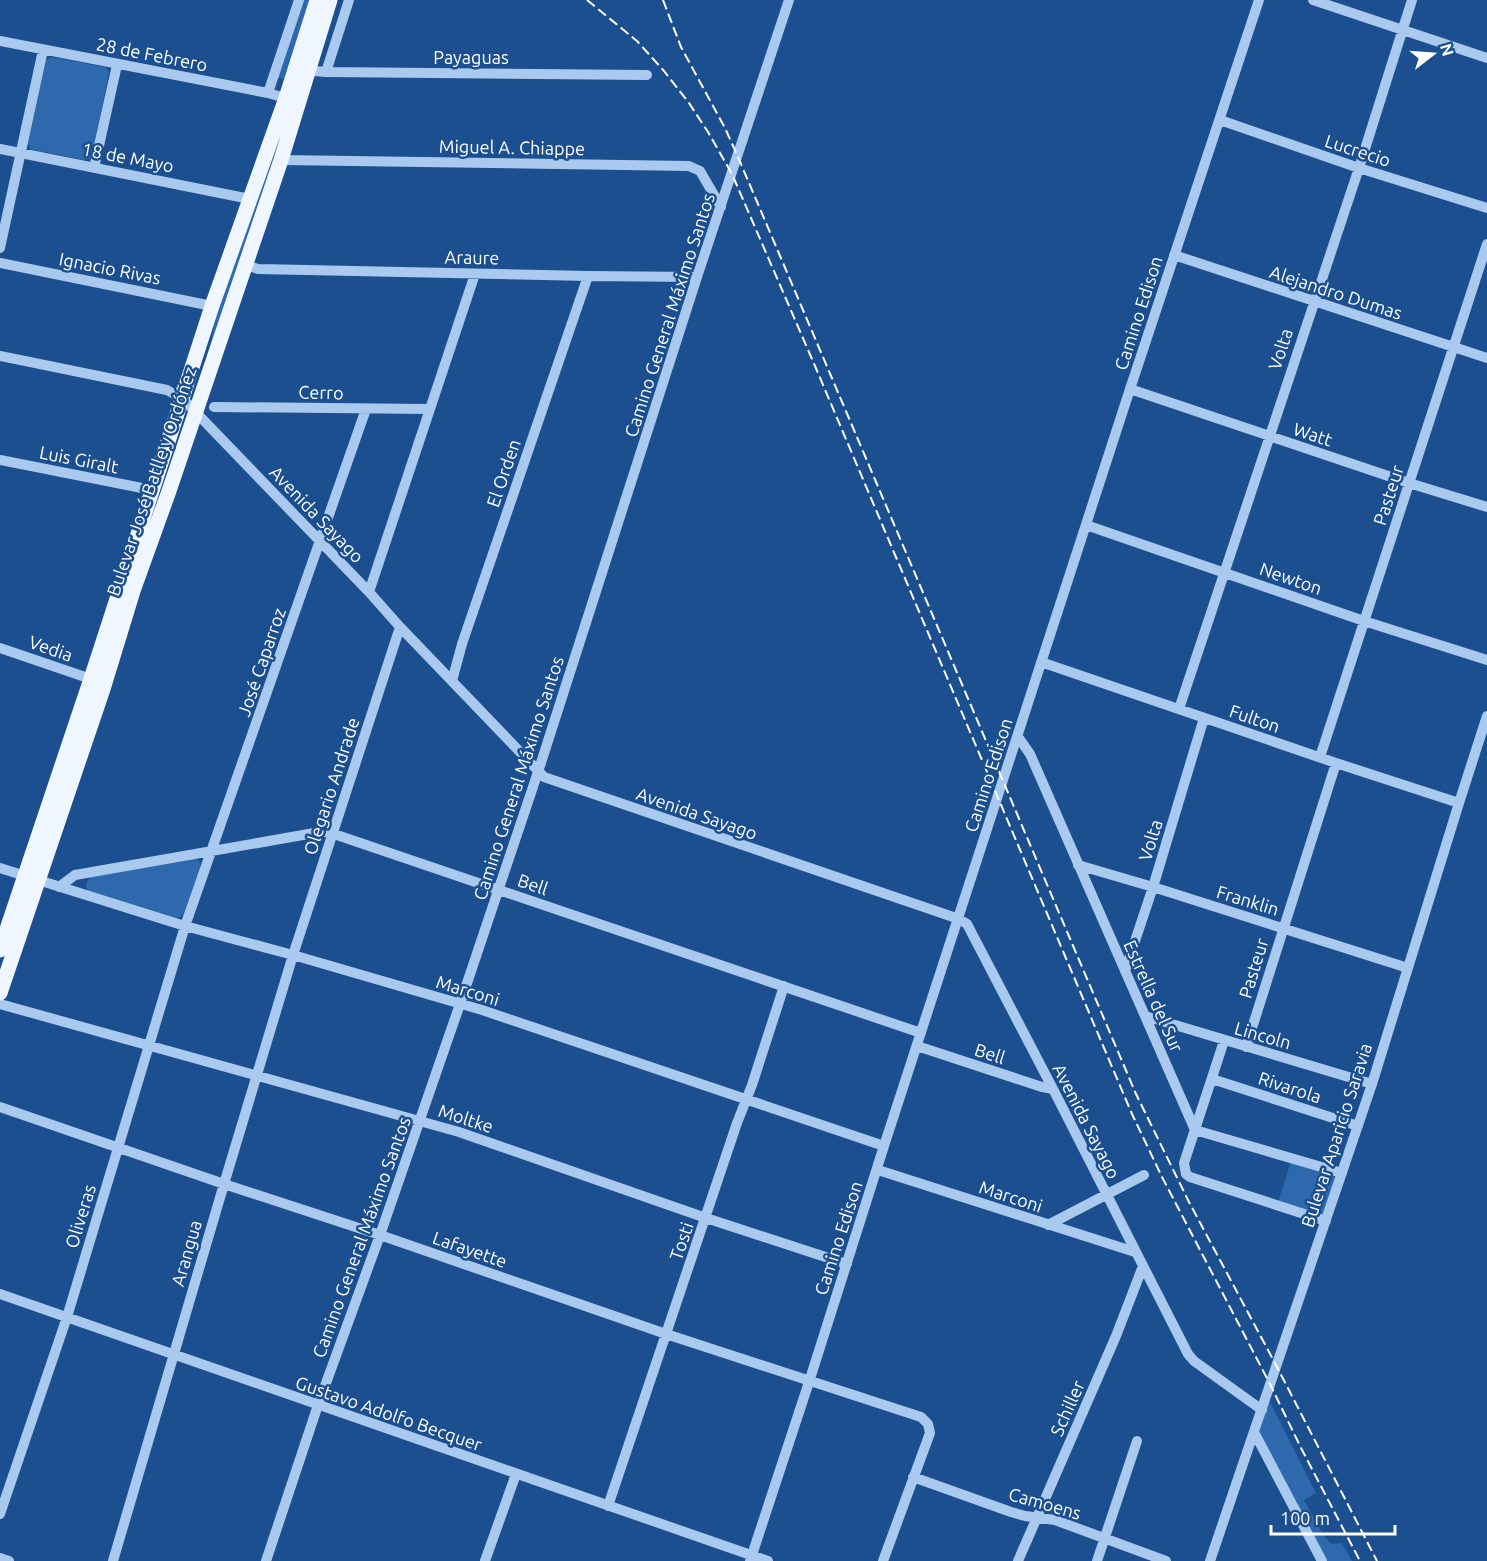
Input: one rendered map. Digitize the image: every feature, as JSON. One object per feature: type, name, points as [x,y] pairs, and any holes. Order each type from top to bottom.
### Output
[{"type":"main road","name":"Bulevar José Batlle y Ordóñez","points":[[302,69],[317,0]]},
{"type":"main road","name":"Bulevar José Batlle y Ordóñez","points":[[0,993],[3,973],[91,679],[212,306],[250,199],[292,100],[330,0]]},
{"type":"main road","name":"Bulevar José Batlle y Ordóñez","points":[[0,950],[31,879],[103,689],[133,591],[281,160],[292,100]]},
{"type":"street","points":[[268,93],[299,0]]},
{"type":"street","points":[[326,72],[349,0]]},
{"type":"street","name":"Camino General Máximo Santos","points":[[266,1561],[318,1405],[420,1121],[538,772],[697,277],[789,0]]},
{"type":"street","name":"Camino Edison","points":[[751,1558],[810,1382],[884,1146],[1130,389],[1259,0]]},
{"type":"street","points":[[1313,0],[1487,58]]},
{"type":"street","name":"Volta","points":[[1179,709],[1359,168],[1412,0]]},
{"type":"street","name":"28 de Febrero","points":[[0,41],[268,93],[292,100]]},
{"type":"street","points":[[0,248],[43,50]]},
{"type":"street","points":[[94,168],[117,65]]},
{"type":"street","name":"Payaguas","points":[[302,69],[326,72],[647,75]]},
{"type":"street","name":"Lucrecio","points":[[1220,120],[1359,168],[1487,208]]},
{"type":"street","name":"18 de Mayo","points":[[0,149],[250,199]]},
{"type":"street","name":"Miguel A. Chiappe","points":[[281,160],[689,166],[700,171],[722,207]]},
{"type":"street","name":"Pasteur","points":[[1320,757],[1487,244]]},
{"type":"street","name":"Alejandro Dumas","points":[[1174,255],[1487,358]]},
{"type":"street","name":"Ignacio Rivas","points":[[0,263],[212,306]]},
{"type":"street","name":"Araure","points":[[246,265],[258,269],[697,277]]},
{"type":"street","points":[[369,592],[475,274]]},
{"type":"street","name":"El Orden","points":[[452,681],[462,644],[588,276]]},
{"type":"street","name":"Avenida Sayago","points":[[0,356],[167,390],[183,399],[196,410],[538,772],[550,780],[959,919],[967,924],[1188,1354],[1194,1361],[1262,1410]]},
{"type":"street","name":"Watt","points":[[1130,389],[1269,437],[1487,507]]},
{"type":"street","name":"Cerro","points":[[214,407],[429,409]]},
{"type":"street","name":"José Caparroz","points":[[185,926],[366,409]]},
{"type":"street","name":"Luis Giralt","points":[[0,460],[152,490]]},
{"type":"street","name":"Newton","points":[[1086,525],[1364,621],[1487,660]]},
{"type":"street","name":"Olegario Andrade","points":[[293,955],[400,627]]},
{"type":"street","name":"Vedia","points":[[0,648],[91,679]]},
{"type":"street","name":"Fulton","points":[[1041,662],[1459,803]]},
{"type":"street","name":"Bulevar Aparicio Saravia","points":[[1210,1561],[1372,1084],[1487,717]]},
{"type":"street","name":"Volta","points":[[1125,971],[1204,718]]},
{"type":"street","name":"Estrella del Sur","points":[[1018,737],[1030,754],[1195,1130]]},
{"type":"street","name":"Pasteur","points":[[1246,1047],[1336,763]]},
{"type":"street","name":"Bell","points":[[59,887],[75,875],[328,832],[921,1033]]},
{"type":"street","name":"Franklin","points":[[1078,865],[1408,968]]},
{"type":"street","points":[[0,868],[31,879]]},
{"type":"street","name":"Marconi","points":[[31,879],[185,926],[482,1010],[884,1146]]},
{"type":"street","name":"Oliveras","points":[[0,1514],[67,1317],[185,926]]},
{"type":"street","name":"Arangua","points":[[113,1561],[293,955]]},
{"type":"street","name":"Tosti","points":[[608,1506],[784,986]]},
{"type":"street","name":"Moltke","points":[[0,1004],[459,1132],[706,1218],[847,1264]]},
{"type":"street","name":"Lincoln","points":[[1146,1016],[1372,1084]]},
{"type":"street","points":[[1224,1041],[1184,1163],[1186,1173],[1190,1177],[1326,1221]]},
{"type":"street","name":"Bell","points":[[917,1046],[1053,1089]]},
{"type":"street","name":"Rivarola","points":[[1212,1079],[1358,1126]]},
{"type":"street","name":"Lafayette","points":[[0,1107],[666,1334],[921,1417],[928,1424],[930,1433],[914,1477]]},
{"type":"street","points":[[1195,1130],[1342,1173]]},
{"type":"street","name":"Marconi","points":[[878,1170],[1135,1252]]},
{"type":"street","points":[[1048,1225],[1144,1175]]},
{"type":"street","name":"Schiller","points":[[1018,1561],[1116,1336],[1143,1266]]},
{"type":"street","name":"Gustavo Adolfo Becquer","points":[[0,1294],[751,1558],[768,1561]]},
{"type":"street","points":[[1254,1432],[1322,1561]]},
{"type":"street","points":[[1097,1561],[1137,1441]]},
{"type":"street","points":[[485,1561],[516,1474]]},
{"type":"street","points":[[883,1561],[914,1477]]},
{"type":"street","name":"Camoens","points":[[914,1477],[1011,1512],[1055,1520],[1166,1561]]},
{"type":"street","points":[[0,1558],[9,1561]]},
{"type":"shaded area","points":[[303,0],[309,2],[284,79],[277,78]]},
{"type":"shaded area","points":[[51,57],[105,67],[109,72],[93,155],[90,159],[84,160],[30,149],[28,142],[46,60]]},
{"type":"shaded area","points":[[279,131],[275,158],[210,349],[215,319]]},
{"type":"shaded area","points":[[196,858],[200,862],[200,868],[183,915],[178,918],[87,890],[87,883],[91,877]]},
{"type":"shaded area","points":[[1291,1161],[1334,1175],[1335,1178],[1322,1216],[1278,1202]]},
{"type":"shaded area","points":[[1269,1400],[1316,1493],[1304,1500],[1324,1536],[1331,1544],[1342,1543],[1352,1561],[1325,1561],[1259,1434]]},
{"type":"railway","points":[[587,0],[637,41],[664,71],[689,103],[732,174],[1132,1114],[1162,1177],[1360,1561]]},
{"type":"railway","points":[[663,0],[681,47],[738,157],[1136,1094],[1189,1202],[1377,1561]]}]
